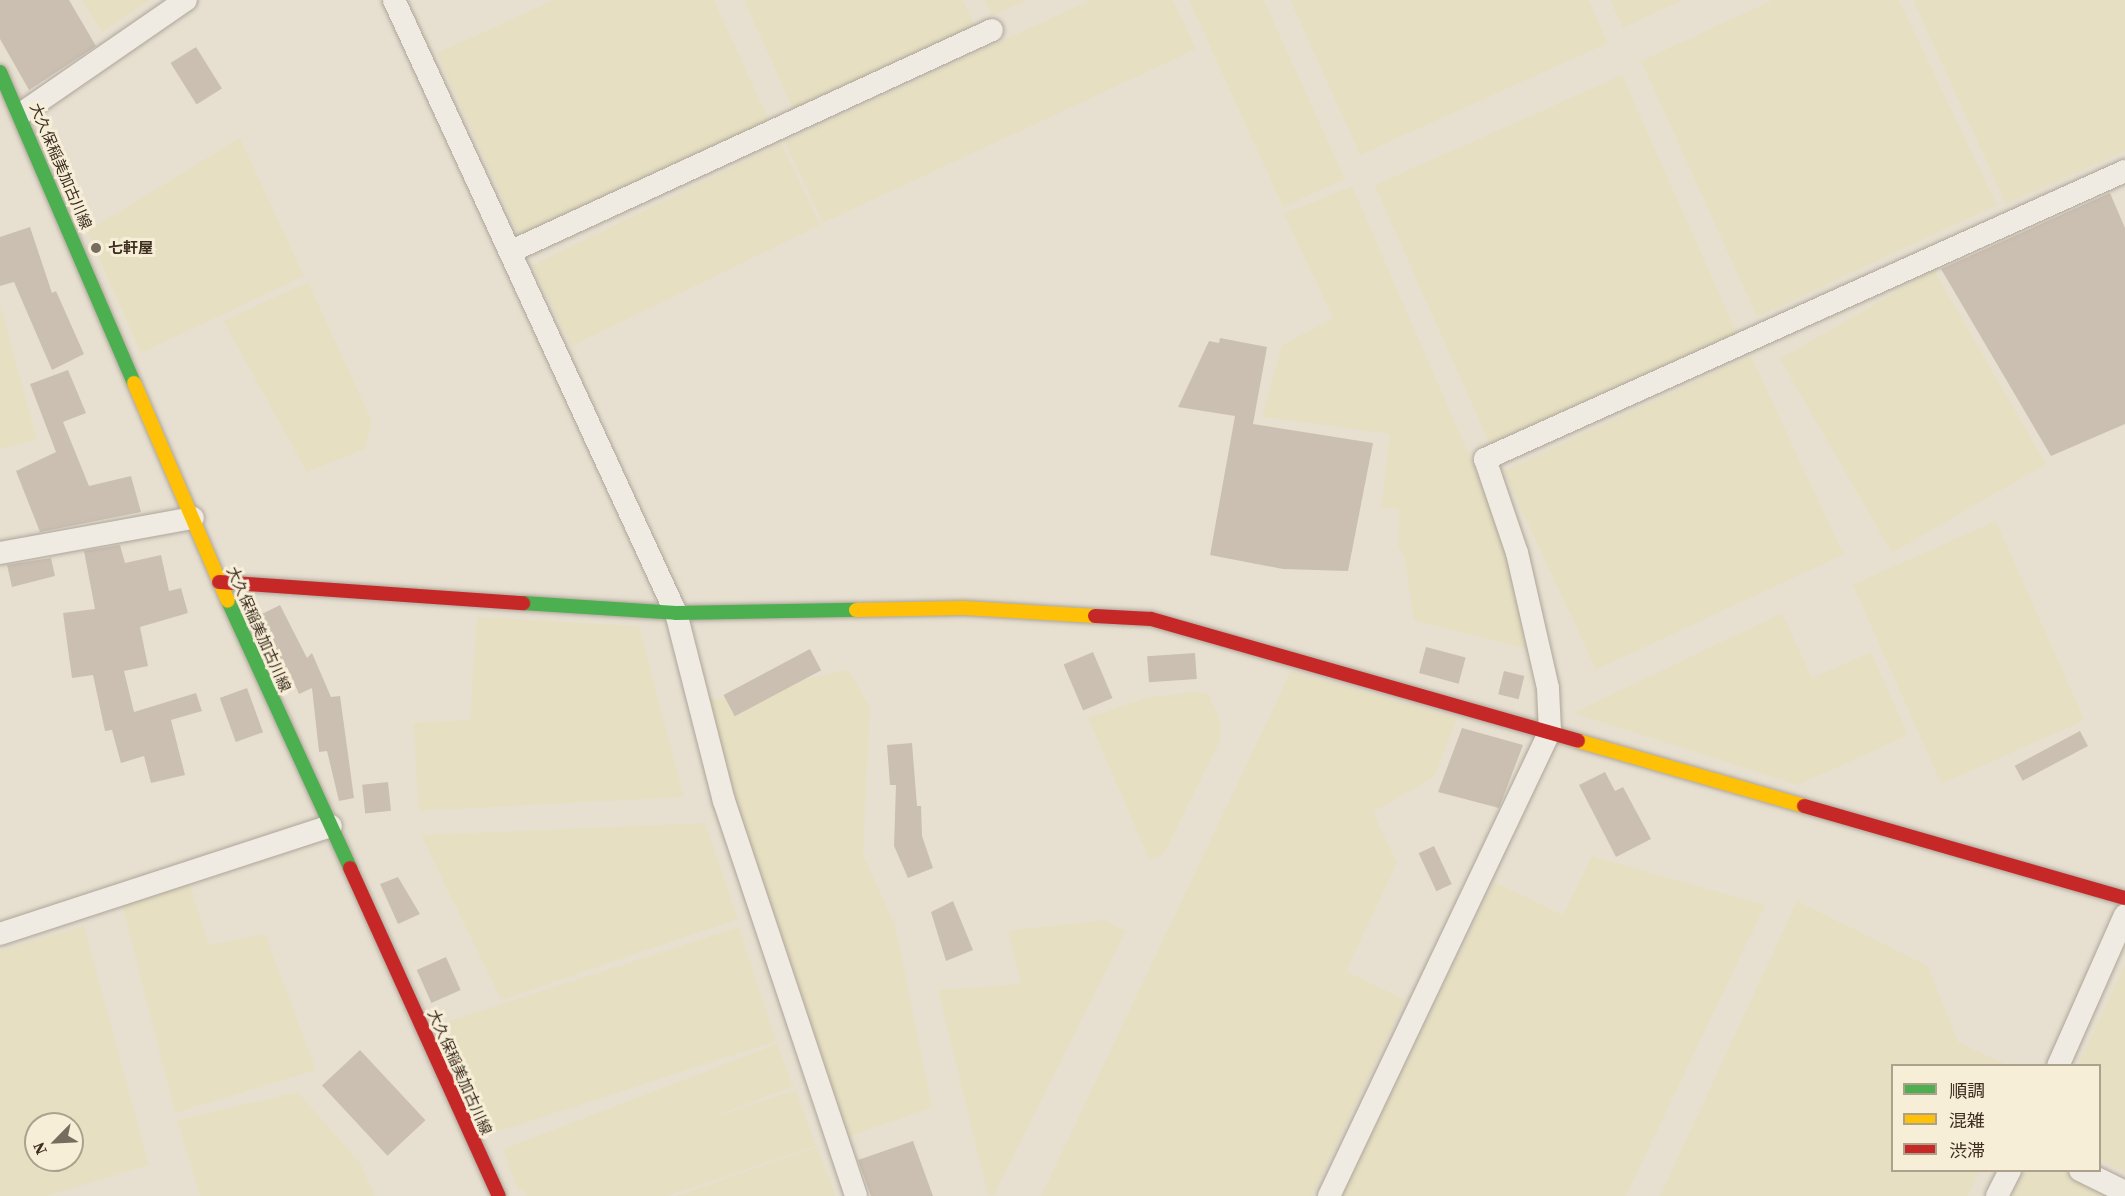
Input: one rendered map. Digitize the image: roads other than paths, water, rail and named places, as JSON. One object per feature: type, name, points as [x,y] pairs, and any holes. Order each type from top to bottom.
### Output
[{"type":"street","points":[[13,110],[186,0]]},
{"type":"street","points":[[394,0],[514,250],[676,613],[724,801],[856,1196]]},
{"type":"street","points":[[514,250],[992,30]]},
{"type":"street","name":"大久保稲美加古川線","points":[[0,72],[13,110],[219,582],[499,1196]]},
{"type":"street","points":[[1329,1196],[1550,731],[1548,688],[1517,553],[1485,459],[2125,171]]},
{"type":"street","points":[[0,553],[193,518]]},
{"type":"street","points":[[219,582],[676,613],[964,608],[1151,620],[1550,731],[2125,898]]},
{"type":"street","points":[[0,934],[331,826]]},
{"type":"street","points":[[2058,1064],[2125,915]]},
{"type":"street","points":[[1998,1196],[2009,1172]]},
{"type":"street","points":[[2084,1172],[2125,1192]]},
{"type":"place","name":"七軒屋","points":[[96,248]]}]
